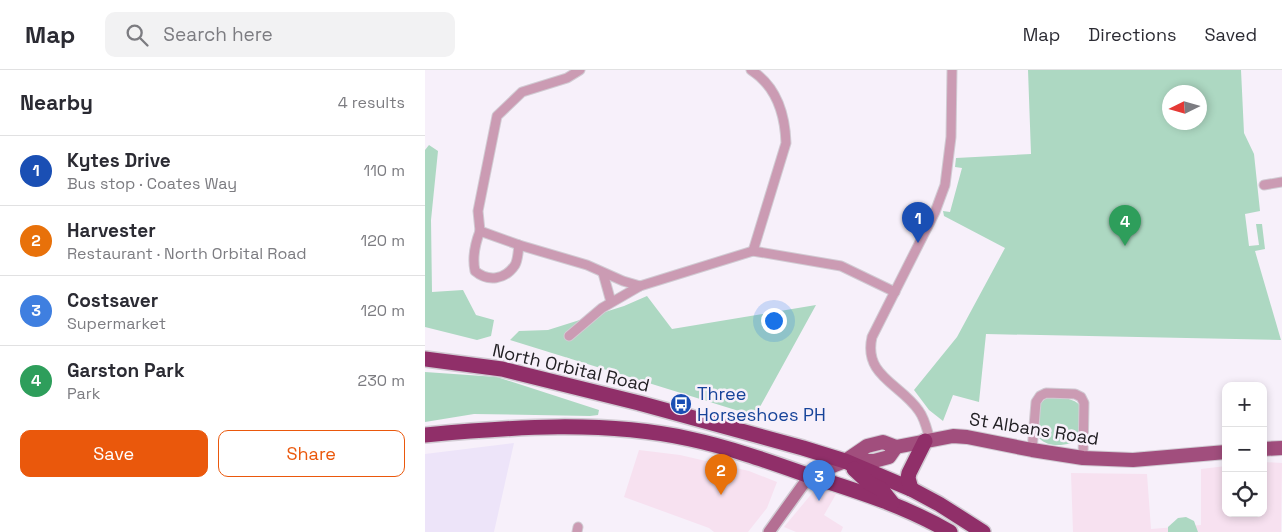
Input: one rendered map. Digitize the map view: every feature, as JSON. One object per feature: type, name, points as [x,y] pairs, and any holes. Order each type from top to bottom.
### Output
[{"type":"highway","name":"North Orbital Road","points":[[425,359],[502,369],[733,428],[845,461],[939,504],[983,532]]},
{"type":"highway","points":[[425,435],[547,426],[648,432],[689,439],[769,462],[892,503],[950,532]]},
{"type":"highway","points":[[733,428],[742,442],[790,457],[810,476]]},
{"type":"highway","points":[[911,490],[908,478],[909,473],[927,440]]},
{"type":"highway","points":[[845,461],[869,483],[881,488],[892,503]]},
{"type":"main road","name":"St Albans Road","points":[[810,476],[845,461],[867,446],[883,442],[897,447],[953,436],[1083,458],[1133,460],[1222,452]]},
{"type":"main road","points":[[1267,448],[1282,448]]},
{"type":"street","points":[[519,245],[517,260],[511,270],[504,276],[497,278],[485,277],[475,271],[476,242],[480,231],[478,212],[497,116],[522,92],[567,78],[580,70]]},
{"type":"street","points":[[751,70],[762,77],[780,105],[785,124],[786,143],[753,251]]},
{"type":"street","points":[[927,440],[920,411],[913,402],[880,374],[872,358],[871,350],[872,337],[935,212],[945,185],[951,137],[952,70]]},
{"type":"street","points":[[1264,185],[1282,182]]},
{"type":"street","points":[[480,231],[519,245],[587,265],[603,273],[640,286]]},
{"type":"street","points":[[569,336],[590,317],[611,302],[640,286],[753,251],[841,266],[895,292]]},
{"type":"street","points":[[603,273],[611,302]]},
{"type":"street","points":[[1032,450],[1036,402],[1040,396],[1046,394],[1075,394],[1081,397],[1084,403],[1083,458]]},
{"type":"street","points":[[769,532],[810,476]]},
{"type":"shaded area","points":[[514,443],[494,532],[425,532],[425,454]]},
{"type":"shaded area","points":[[639,450],[680,455],[749,471],[777,482],[767,508],[748,532],[714,532],[709,528],[624,497]]},
{"type":"shaded area","points":[[1267,462],[1282,463],[1281,532],[1073,532],[1071,473],[1147,474],[1151,529],[1201,525],[1201,469],[1222,466],[1222,517],[1267,517]]},
{"type":"shaded area","points":[[819,487],[836,494],[824,515],[843,527],[841,532],[796,532],[784,527],[814,491]]},
{"type":"green space","points":[[1028,70],[1241,70],[1244,133],[1254,154],[1260,211],[1245,214],[1249,246],[1259,245],[1256,224],[1262,224],[1265,249],[1255,251],[1281,340],[986,334],[979,402],[953,395],[943,421],[929,410],[914,390],[957,337],[1005,248],[944,216],[943,211],[950,212],[962,168],[955,167],[956,158],[1031,154]]},
{"type":"green space","points":[[429,145],[438,151],[431,220],[432,292],[463,290],[476,315],[494,320],[491,336],[477,340],[425,327],[425,150]]},
{"type":"green space","points":[[647,296],[672,329],[816,305],[755,416],[510,340],[519,331],[548,330],[624,306]]},
{"type":"green space","points":[[425,372],[497,377],[599,410],[598,415],[474,414],[425,422]]},
{"type":"green space","points":[[1048,397],[1075,401],[1081,407],[1081,439],[1072,443],[1055,445],[1040,439],[1036,431],[1036,415],[1043,401]]},
{"type":"green space","points":[[1186,517],[1194,521],[1198,532],[1168,532],[1168,527],[1178,518]]},
{"type":"place","name":"Kytes Drive","points":[[918,243]]},
{"type":"place","name":"Garston Park","points":[[1125,246]]},
{"type":"place","name":"Three Horseshoes PH","points":[[681,404]]},
{"type":"place","name":"Harvester","points":[[721,495]]},
{"type":"place","name":"Costsaver","points":[[819,501]]}]
